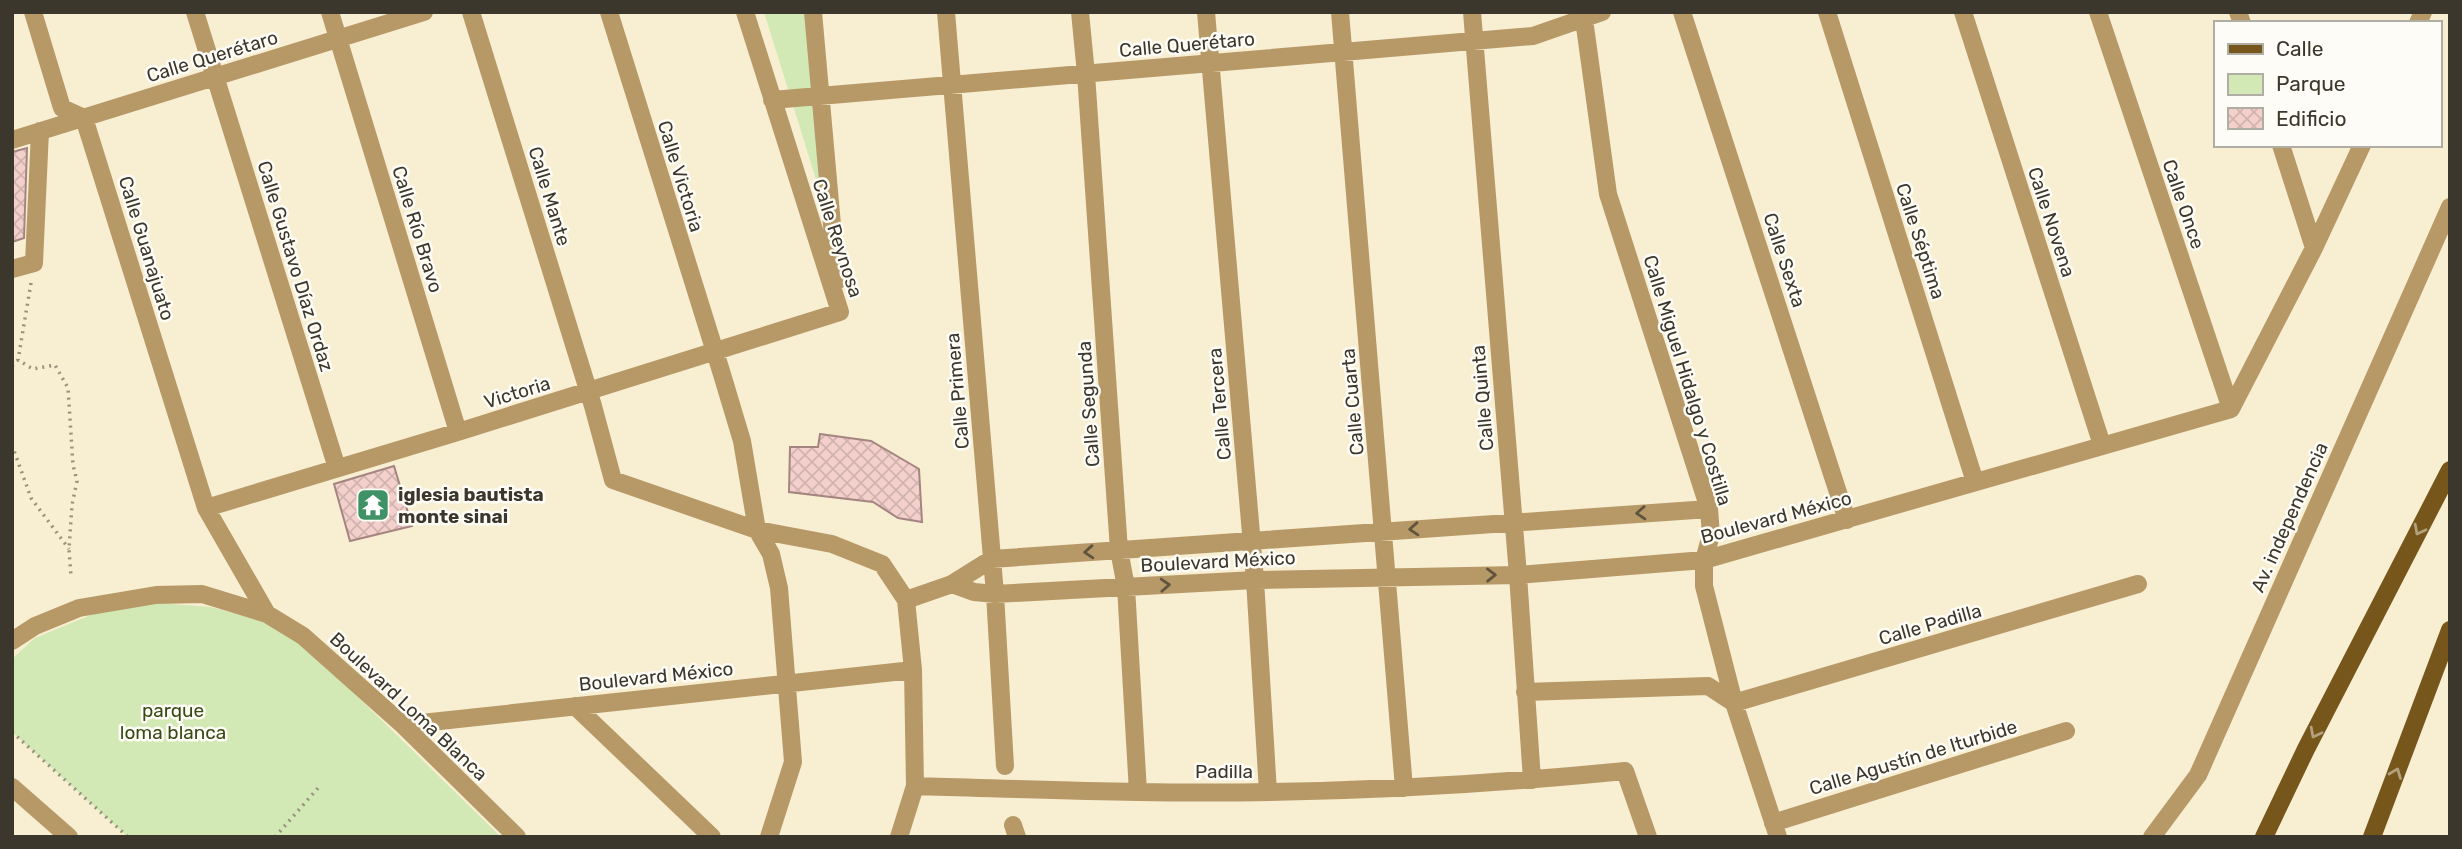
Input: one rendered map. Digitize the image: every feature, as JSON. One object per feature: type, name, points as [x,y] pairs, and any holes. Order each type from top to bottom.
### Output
[{"type":"main road","points":[[2264,837],[2306,749],[2450,470]]},
{"type":"main road","points":[[2372,837],[2450,630]]},
{"type":"street","points":[[33,12],[62,108],[84,118]]},
{"type":"street","name":"Calle Gustavo Díaz Ordaz","points":[[195,12],[337,468]]},
{"type":"street","name":"Calle Río Bravo","points":[[330,12],[458,432]]},
{"type":"street","name":"Calle Querétaro","points":[[12,140],[424,12]]},
{"type":"street","name":"Calle Mante","points":[[471,12],[588,391],[612,480],[757,530]]},
{"type":"street","name":"Calle Victoria","points":[[609,12],[742,441],[757,530],[771,554],[779,588],[793,762],[769,837]]},
{"type":"street","name":"Calle Reynosa","points":[[745,12],[840,313]]},
{"type":"street","name":"Calle Reynosa","points":[[813,12],[840,313]]},
{"type":"street","name":"Calle Primera","points":[[946,12],[995,594],[1005,766]]},
{"type":"street","name":"Calle Segunda","points":[[1080,12],[1119,550],[1126,587],[1138,792]]},
{"type":"street","name":"Calle Tercera","points":[[1206,12],[1252,541],[1268,792]]},
{"type":"street","name":"Calle Cuarta","points":[[1340,12],[1404,788]]},
{"type":"street","name":"Calle Quinta","points":[[1472,12],[1532,780]]},
{"type":"street","name":"Calle Sexta","points":[[1682,12],[1847,520]]},
{"type":"street","name":"Calle Séptima","points":[[1827,12],[1975,482]]},
{"type":"street","name":"Calle Novena","points":[[1962,12],[2102,445]]},
{"type":"street","name":"Calle Once","points":[[2098,12],[2231,409]]},
{"type":"street","name":"Calle Querétaro","points":[[772,100],[1533,36],[1590,14]]},
{"type":"street","name":"Calle Miguel Hidalgo y Costilla","points":[[1590,14],[1608,194],[1709,509],[1711,536],[1704,560],[1704,586],[1734,703],[1775,830]]},
{"type":"street","name":"Calle Guanajuato","points":[[84,118],[206,508],[267,614]]},
{"type":"street","points":[[12,269],[34,263],[40,131]]},
{"type":"street","points":[[2282,147],[2314,248]]},
{"type":"street","points":[[2231,409],[2314,248],[2361,147]]},
{"type":"street","name":"Av. independencia","points":[[2152,837],[2198,775],[2450,206]]},
{"type":"street","name":"Victoria","points":[[206,508],[840,313]]},
{"type":"street","name":"Boulevard México","points":[[952,584],[974,592],[995,594],[1255,580],[1517,575],[1704,560],[2231,409]]},
{"type":"street","name":"Boulevard México","points":[[952,584],[992,559],[1709,509]]},
{"type":"street","points":[[757,530],[832,544],[882,564],[905,600],[913,670],[915,786],[899,837]]},
{"type":"street","points":[[905,600],[952,584]]},
{"type":"street","name":"Calle Padilla","points":[[1734,703],[2138,584]]},
{"type":"street","points":[[12,641],[35,626],[79,608],[156,595],[202,594],[267,614]]},
{"type":"street","name":"Boulevard Loma Blanca","points":[[267,614],[303,636],[403,725],[517,837]]},
{"type":"street","name":"Boulevard México","points":[[403,725],[913,670]]},
{"type":"street","points":[[1525,692],[1708,686],[1734,703]]},
{"type":"street","points":[[575,706],[712,837]]},
{"type":"street","name":"Calle Agustín de Iturbide","points":[[1775,830],[2066,731]]},
{"type":"street","name":"Padilla","points":[[915,786],[1138,792],[1268,792],[1404,788],[1625,771],[1648,837]]},
{"type":"street","points":[[12,786],[69,837]]},
{"type":"path","points":[[12,366],[18,360],[34,263]]},
{"type":"path","points":[[18,360],[33,369],[55,365],[68,388],[73,465],[77,481],[72,505],[69,550],[71,576]]},
{"type":"path","points":[[12,445],[31,498],[69,550]]},
{"type":"path","points":[[12,732],[128,837]]},
{"type":"path","points":[[275,837],[319,787]]},
{"type":"green space","points":[[764,12],[808,12],[828,218]]},
{"type":"green space","name":"parque loma blanca","points":[[158,603],[211,607],[262,621],[310,650],[501,837],[128,837],[12,732],[12,659],[35,638],[93,614]]},
{"type":"building","points":[[27,148],[24,238],[12,242],[12,152]]},
{"type":"building","points":[[820,434],[871,441],[919,469],[922,522],[898,518],[873,502],[789,492],[790,447],[818,447]]},
{"type":"building","name":"iglesia bautista monte sinai","points":[[394,466],[412,526],[350,541],[334,484]]},
{"type":"place","name":"iglesia bautista monte sinai","points":[[373,505]]}]
